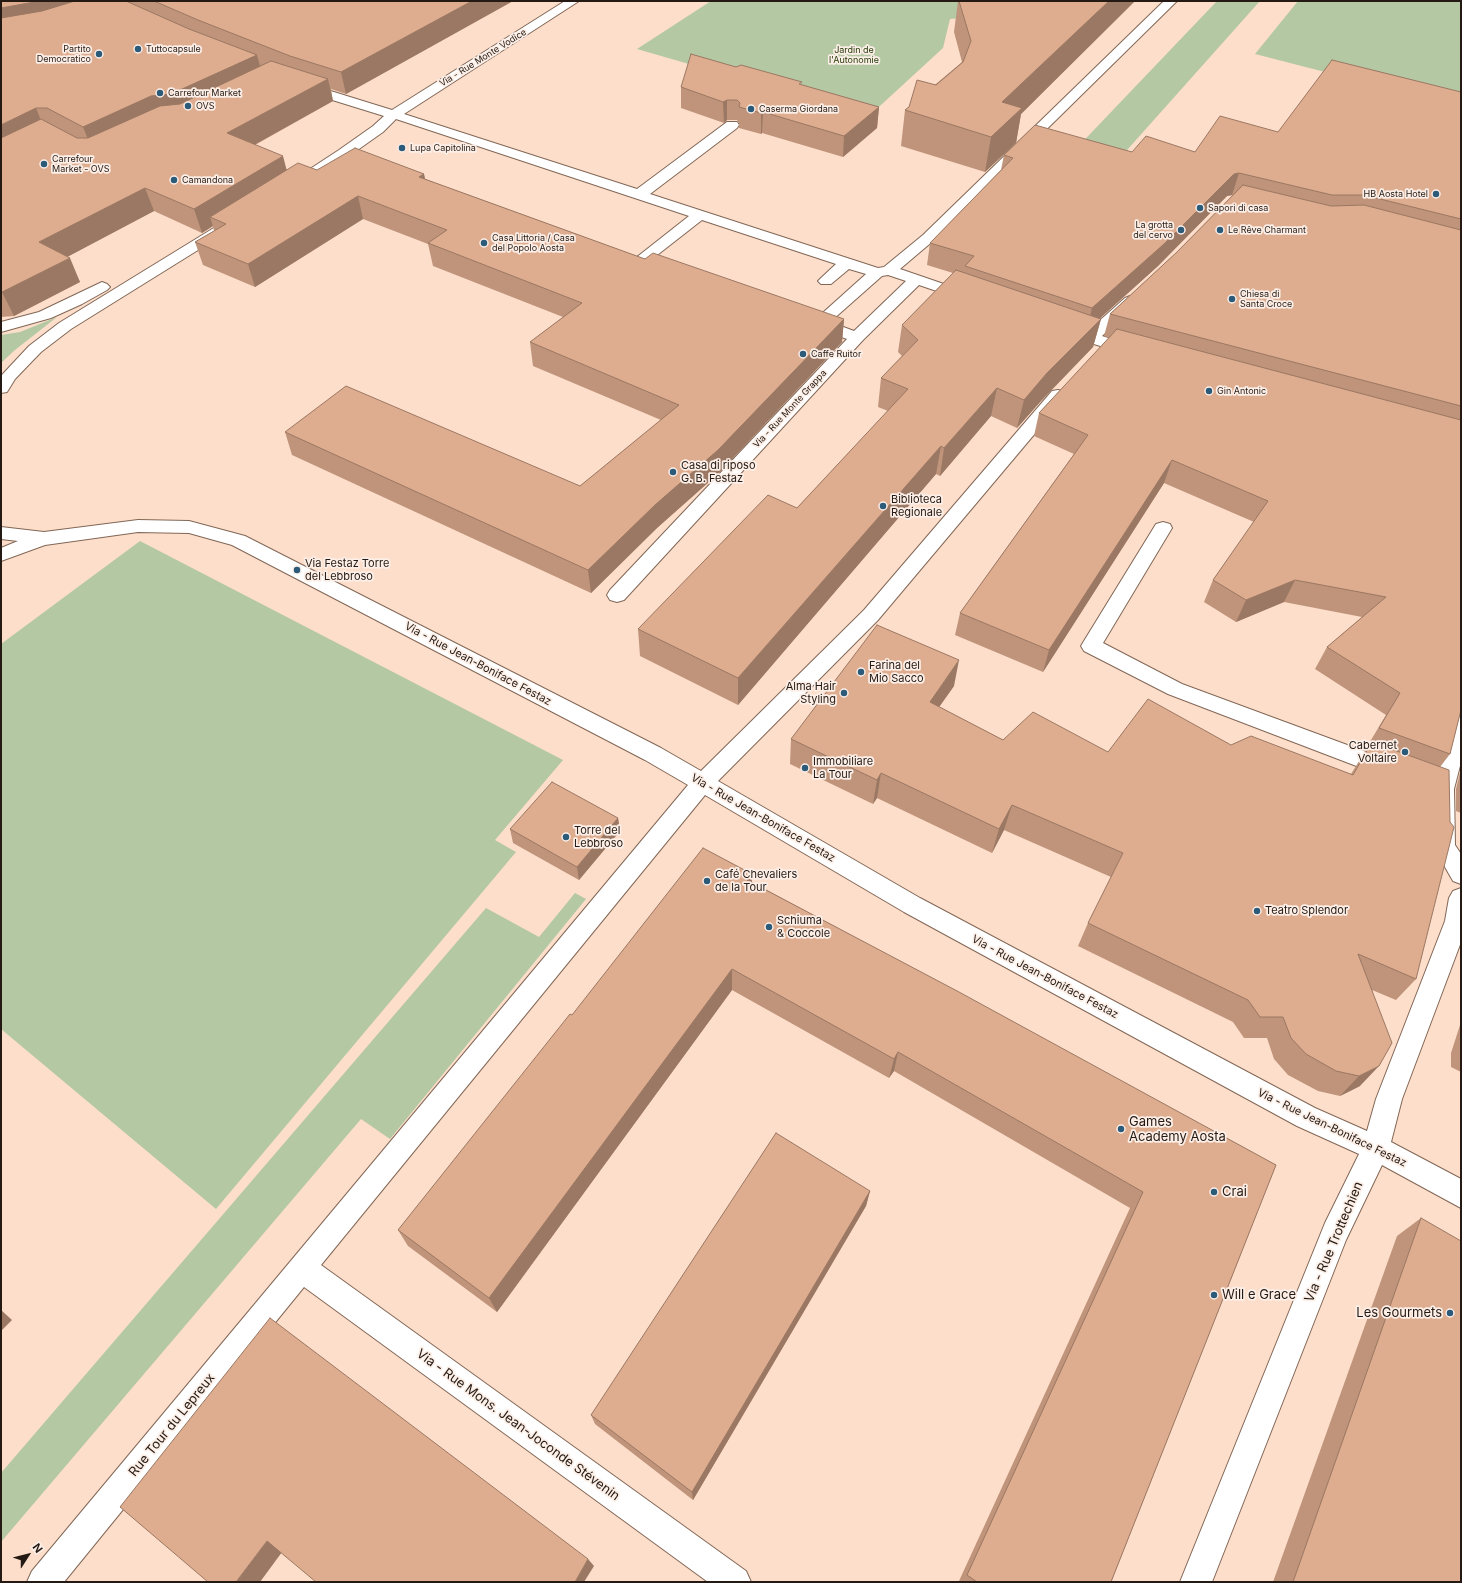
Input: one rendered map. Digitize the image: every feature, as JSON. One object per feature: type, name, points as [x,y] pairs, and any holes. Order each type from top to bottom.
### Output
[{"type":"street","name":"Via - Rue Monte Vodice","points":[[277,195],[351,155],[393,115],[573,1]]},
{"type":"street","points":[[819,324],[883,271],[928,238],[1171,1]]},
{"type":"street","points":[[291,82],[437,128],[847,263],[918,279],[985,302]]},
{"type":"street","points":[[639,195],[732,125]]},
{"type":"street","points":[[642,260],[699,215]]},
{"type":"street","points":[[1,388],[9,376],[35,349],[65,326],[132,286],[230,224]]},
{"type":"street","points":[[1,328],[44,314],[77,301],[145,263],[184,253]]},
{"type":"street","points":[[628,254],[657,265]]},
{"type":"street","points":[[826,281],[847,263]]},
{"type":"street","name":"Via - Rue Monte Grappa","points":[[617,595],[857,338],[918,279]]},
{"type":"street","points":[[1090,338],[1140,292]]},
{"type":"street","points":[[797,316],[857,338]]},
{"type":"street","points":[[1052,325],[1090,338],[1102,350],[1151,356]]},
{"type":"street","name":"Rue Tour du Lepreux","points":[[43,1582],[703,783],[871,615],[1028,430],[1070,383]]},
{"type":"street","name":"Via - Rue Jean-Boniface Festaz","points":[[42,539],[138,526],[189,527],[238,540],[653,754],[912,905],[1055,983],[1306,1117],[1376,1148],[1461,1194]]},
{"type":"street","points":[[1163,528],[1091,646],[1175,689],[1406,775]]},
{"type":"street","points":[[1,533],[42,539]]},
{"type":"street","points":[[1,555],[42,539]]},
{"type":"street","points":[[1461,721],[1436,786],[1444,846],[1461,874]]},
{"type":"street","name":"Via - Rue Trottechien","points":[[1196,1582],[1335,1234],[1376,1148],[1389,1098],[1456,920],[1461,898]]},
{"type":"street","name":"Via - Rue Mons. Jean-Joconde Stévenin","points":[[301,1268],[735,1582]]},
{"type":"green space","name":"Jardin de l'Autonomie","points":[[711,1],[1017,1],[997,15],[950,19],[943,48],[869,116],[637,49]]},
{"type":"green space","points":[[1217,1],[1260,1],[1111,168],[1071,154]]},
{"type":"green space","points":[[1298,1],[1461,1],[1461,107],[1255,54]]},
{"type":"green space","points":[[57,317],[1,363],[1,335],[20,332]]},
{"type":"green space","points":[[140,541],[563,760],[495,840],[516,852],[216,1209],[1,1029],[1,644]]},
{"type":"green space","points":[[575,893],[586,899],[390,1139],[361,1119],[1,1542],[1,1473],[486,908],[539,937]]},
{"type":"building","points":[[1,1],[40,1],[1,8]]},
{"type":"building","points":[[75,1],[126,1],[189,29],[257,55],[171,94],[151,96],[83,127],[47,108],[36,108],[1,125],[1,18],[42,11]]},
{"type":"building","points":[[154,1],[472,1],[341,72],[290,56]]},
{"type":"building","points":[[959,1],[1109,1],[1002,102],[1022,108],[991,137],[905,110],[909,107],[917,80],[936,85],[963,62],[971,41]]},
{"type":"building","points":[[691,54],[736,67],[741,65],[802,82],[799,84],[879,107],[844,136],[763,112],[761,113],[739,107],[740,103],[737,100],[727,100],[723,102],[681,87]]},
{"type":"building","points":[[1332,60],[1461,92],[1461,219],[1364,195],[1332,195],[1239,173],[1234,174],[1164,244],[1092,308],[965,266],[974,256],[930,243],[1013,158],[1004,155],[1035,125],[1132,152],[1146,136],[1195,152],[1220,116],[1278,132]]},
{"type":"building","points":[[271,61],[328,79],[227,133],[283,156],[194,209],[145,188],[39,242],[70,258],[1,292],[1,138],[41,119],[77,138],[88,138],[160,106],[180,104]]},
{"type":"building","points":[[355,148],[424,174],[419,177],[645,259],[653,253],[844,319],[718,450],[655,505],[588,570],[285,432],[346,386],[580,486],[679,405],[530,342],[582,303],[428,243],[447,230],[358,196],[248,264],[195,242],[226,224],[210,217],[298,163],[317,170]]},
{"type":"building","points":[[1243,185],[1331,206],[1364,205],[1461,230],[1461,406],[1110,314],[1177,252]]},
{"type":"building","name":"Biblioteca Regionale","points":[[956,270],[1101,319],[1047,373],[1024,400],[997,388],[944,448],[941,446],[738,678],[638,629],[768,495],[797,508],[908,389],[881,378],[918,340],[902,325]]},
{"type":"building","points":[[1117,329],[1461,420],[1461,710],[1450,754],[1379,728],[1400,693],[1327,647],[1386,597],[1295,580],[1246,600],[1213,580],[1268,501],[1172,460],[1049,650],[960,613],[1088,435],[1039,413]]},
{"type":"building","points":[[877,625],[959,660],[930,702],[1003,740],[1033,712],[1108,752],[1148,699],[1231,745],[1251,736],[1353,775],[1372,742],[1449,770],[1450,822],[1454,827],[1416,979],[1358,954],[1392,1043],[1379,1066],[1359,1076],[1336,1071],[1306,1054],[1291,1038],[1283,1017],[1260,1017],[1248,1000],[1088,923],[1123,853],[1012,805],[999,829],[881,773],[877,780],[791,739]]},
{"type":"building","points":[[552,782],[618,818],[577,867],[510,829]]},
{"type":"building","points":[[703,848],[752,874],[747,880],[959,992],[1276,1165],[1111,1582],[977,1582],[967,1575],[1143,1192],[898,1052],[894,1059],[732,969],[489,1298],[398,1230],[570,1014],[572,1015]]},
{"type":"building","points":[[776,1133],[870,1191],[692,1492],[591,1415]]},
{"type":"building","points":[[1421,1218],[1461,1241],[1461,1582],[1293,1582]]},
{"type":"building","points":[[270,1318],[588,1559],[575,1582],[316,1582],[267,1541],[236,1582],[208,1582],[120,1507]]},
{"type":"place","name":"Tuttocapsule","points":[[138,49]]},
{"type":"place","name":"Partito Democratico","points":[[99,54]]},
{"type":"place","name":"Carrefour Market","points":[[160,93]]},
{"type":"place","name":"OVS","points":[[188,106]]},
{"type":"place","name":"Caserma Giordana","points":[[751,109]]},
{"type":"place","name":"Lupa Capitolina","points":[[402,148]]},
{"type":"place","name":"Carrefour Market - OVS","points":[[44,164]]},
{"type":"place","name":"Camandona","points":[[174,180]]},
{"type":"place","name":"HB Aosta Hotel","points":[[1436,194]]},
{"type":"place","name":"Sapori di casa","points":[[1200,208]]},
{"type":"place","name":"La grotta del cervo","points":[[1181,230]]},
{"type":"place","name":"Le Rêve Charmant","points":[[1220,230]]},
{"type":"place","name":"Casa Littoria / Casa del Popolo Aosta","points":[[484,243]]},
{"type":"place","name":"Chiesa di Santa Croce","points":[[1232,299]]},
{"type":"place","name":"Caffe Ruitor","points":[[803,354]]},
{"type":"place","name":"Gin Antonic","points":[[1209,391]]},
{"type":"place","name":"Casa di riposo G. B. Festaz","points":[[673,472]]},
{"type":"place","name":"Biblioteca Regionale","points":[[883,506]]},
{"type":"place","name":"Via Festaz Torre del Lebbroso","points":[[297,570]]},
{"type":"place","name":"Farina del Mio Sacco","points":[[861,672]]},
{"type":"place","name":"Alma Hair Styling","points":[[844,693]]},
{"type":"place","name":"Cabernet Voltaire","points":[[1405,752]]},
{"type":"place","name":"Immobiliare La Tour","points":[[805,768]]},
{"type":"place","name":"Torre del Lebbroso","points":[[566,837]]},
{"type":"place","name":"Café Chevaliers de la Tour","points":[[707,881]]},
{"type":"place","name":"Teatro Splendor","points":[[1257,911]]},
{"type":"place","name":"Schiuma & Coccole","points":[[769,927]]},
{"type":"place","name":"Games Academy Aosta","points":[[1121,1129]]},
{"type":"place","name":"Crai","points":[[1214,1192]]},
{"type":"place","name":"Will e Grace","points":[[1214,1295]]},
{"type":"place","name":"Les Gourmets","points":[[1450,1313]]}]
